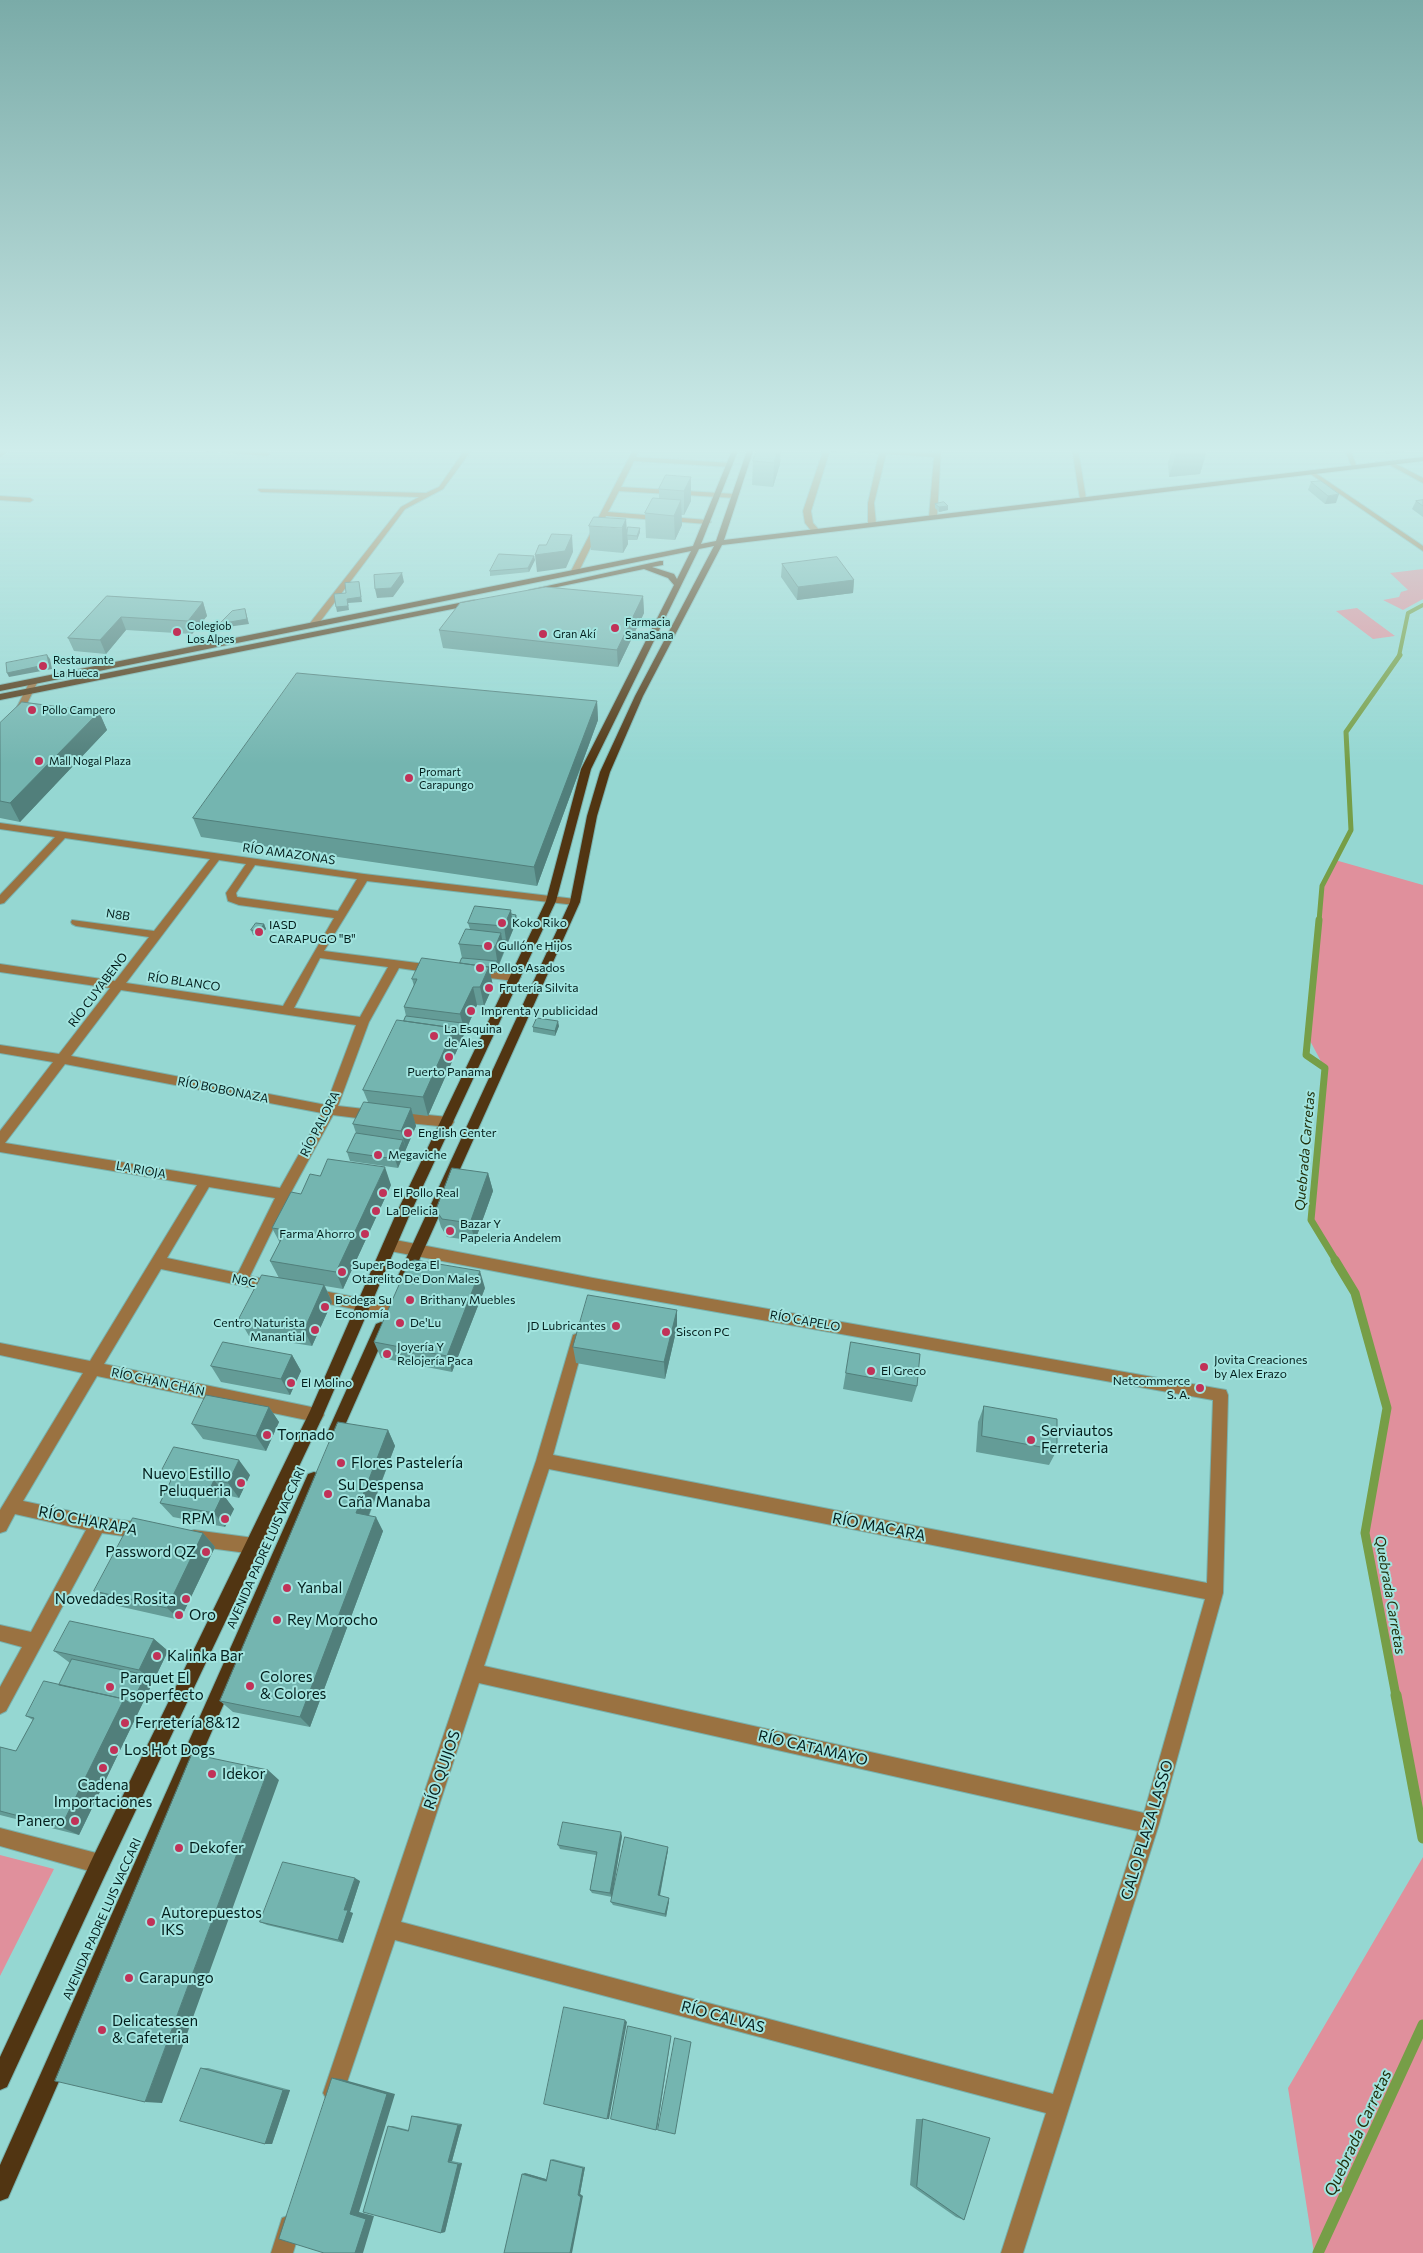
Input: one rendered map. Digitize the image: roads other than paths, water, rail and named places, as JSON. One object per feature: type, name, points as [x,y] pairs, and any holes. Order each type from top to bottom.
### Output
[{"type":"main road","points":[[0,688],[667,553]]},
{"type":"main road","name":"AVENIDA PADRE LUIS VACCARI","points":[[0,2080],[100,1864],[316,1415],[390,1245],[516,978],[551,900],[586,769],[694,553]]},
{"type":"main road","points":[[503,596],[700,553]]},
{"type":"main road","name":"AVENIDA PADRE LUIS VACCARI","points":[[0,2190],[389,1310],[574,902],[592,816],[606,772],[639,696],[713,553]]},
{"type":"main road","points":[[642,567],[665,573],[676,580],[678,585]]},
{"type":"main road","points":[[0,697],[484,600]]},
{"type":"street","points":[[313,625],[368,553]]},
{"type":"street","points":[[574,572],[583,553]]},
{"type":"street","points":[[0,730],[20,710],[34,681]]},
{"type":"street","name":"RÍO AMAZONAS","points":[[0,826],[364,877],[574,902]]},
{"type":"street","points":[[0,901],[62,835]]},
{"type":"street","name":"RÍO CUYABENO","points":[[0,1140],[217,856]]},
{"type":"street","points":[[253,861],[231,893],[232,899],[239,902],[341,915]]},
{"type":"street","points":[[286,1011],[317,954],[364,877]]},
{"type":"street","name":"N8B","points":[[76,922],[156,935]]},
{"type":"street","points":[[317,954],[441,970]]},
{"type":"street","name":"RÍO PALORA","points":[[241,1280],[283,1194],[330,1110],[363,1022],[395,965]]},
{"type":"street","name":"RÍO BLANCO","points":[[0,968],[363,1022]]},
{"type":"street","points":[[460,972],[516,978]]},
{"type":"street","name":"RÍO BOBONAZA","points":[[0,1049],[330,1110],[448,1122]]},
{"type":"street","name":"LA RIOJA","points":[[0,1147],[283,1194]]},
{"type":"street","points":[[0,1525],[206,1181]]},
{"type":"street","name":"RÍO CAPELO","points":[[390,1245],[593,1284],[1221,1395]]},
{"type":"street","name":"N9C","points":[[157,1262],[389,1310]]},
{"type":"street","points":[[588,1302],[593,1284]]},
{"type":"street","name":"RÍO QUIJOS","points":[[327,2114],[544,1461],[584,1320]]},
{"type":"street","name":"RÍO CHAN CHÁN","points":[[0,1349],[316,1415]]},
{"type":"street","name":"GALO PLAZA LASSO","points":[[1012,2253],[1150,1824],[1215,1593],[1221,1395]]},
{"type":"street","name":"RÍO MACARA","points":[[544,1461],[1215,1593]]},
{"type":"street","name":"RÍO CHARAPA","points":[[12,1506],[98,1525],[156,1533]]},
{"type":"street","points":[[0,1705],[98,1525]]},
{"type":"street","points":[[176,1536],[254,1546]]},
{"type":"street","points":[[0,1633],[35,1641]]},
{"type":"street","name":"RÍO CATAMAYO","points":[[475,1673],[1150,1824]]},
{"type":"street","points":[[0,1837],[100,1864]]},
{"type":"street","name":"RÍO CALVAS","points":[[388,1928],[1059,2106]]},
{"type":"street","points":[[282,2253],[297,2206]]},
{"type":"waterway","name":"Quebrada Carretas","points":[[1399,656],[1408,613],[1423,605]]},
{"type":"waterway","name":"Quebrada Carretas","points":[[1319,921],[1322,886],[1351,830],[1346,732],[1400,655]]},
{"type":"waterway","name":"Quebrada Carretas","points":[[1319,920],[1306,1055],[1325,1068],[1311,1220],[1336,1261]]},
{"type":"waterway","name":"Quebrada Carretas","points":[[1335,1260],[1355,1293],[1387,1408],[1365,1533],[1396,1696]]},
{"type":"waterway","name":"Quebrada Carretas","points":[[1396,1695],[1423,1838]]},
{"type":"waterway","name":"Quebrada Carretas","points":[[1318,2253],[1423,2025]]},
{"type":"place","name":"Farmacia SanaSana","points":[[615,628]]},
{"type":"place","name":"Colegiob Los Alpes","points":[[177,632]]},
{"type":"place","name":"Gran Akí","points":[[543,634]]},
{"type":"place","name":"Restaurante La Hueca","points":[[43,666]]},
{"type":"place","name":"Pollo Campero","points":[[32,710]]},
{"type":"place","name":"Mall Nogal Plaza","points":[[39,761]]},
{"type":"place","name":"Promart Carapungo","points":[[409,778]]},
{"type":"place","name":"Koko Riko","points":[[502,923]]},
{"type":"place","name":"IASD CARAPUGO \"B\"","points":[[259,932]]},
{"type":"place","name":"Gullón e Hijos","points":[[488,946]]},
{"type":"place","name":"Pollos Asados","points":[[480,968]]},
{"type":"place","name":"Frutería Silvita","points":[[489,988]]},
{"type":"place","name":"Imprenta y publicidad","points":[[471,1011]]},
{"type":"place","name":"La Esquina de Ales","points":[[434,1036]]},
{"type":"place","name":"Puerto Panama","points":[[449,1057]]},
{"type":"place","name":"English Center","points":[[408,1133]]},
{"type":"place","name":"Megaviche","points":[[378,1155]]},
{"type":"place","name":"El Pollo Real","points":[[383,1193]]},
{"type":"place","name":"La Delicia","points":[[376,1211]]},
{"type":"place","name":"Bazar Y Papeleria Andelem","points":[[450,1231]]},
{"type":"place","name":"Farma Ahorro","points":[[365,1234]]},
{"type":"place","name":"Super Bodega El Otarelito De Don Males","points":[[342,1272]]},
{"type":"place","name":"Brithany Muebles","points":[[410,1300]]},
{"type":"place","name":"Bodega Su Economía","points":[[325,1307]]},
{"type":"place","name":"De'Lu","points":[[400,1323]]},
{"type":"place","name":"JD Lubricantes","points":[[616,1326]]},
{"type":"place","name":"Centro Naturista Manantial","points":[[315,1330]]},
{"type":"place","name":"Siscon PC","points":[[666,1332]]},
{"type":"place","name":"Joyería Y Relojería Paca","points":[[387,1354]]},
{"type":"place","name":"Jovita Creaciones by Alex Erazo","points":[[1204,1367]]},
{"type":"place","name":"El Greco","points":[[871,1371]]},
{"type":"place","name":"El Molino","points":[[291,1383]]},
{"type":"place","name":"Netcommerce S. A.","points":[[1200,1388]]},
{"type":"place","name":"Tornado","points":[[267,1435]]},
{"type":"place","name":"Serviautos Ferreteria","points":[[1031,1440]]},
{"type":"place","name":"Flores Pastelería","points":[[341,1463]]},
{"type":"place","name":"Nuevo Estillo Peluqueria","points":[[241,1483]]},
{"type":"place","name":"Su Despensa Caña Manaba","points":[[328,1494]]},
{"type":"place","name":"RPM","points":[[225,1519]]},
{"type":"place","name":"Password QZ","points":[[206,1552]]},
{"type":"place","name":"Yanbal","points":[[287,1588]]},
{"type":"place","name":"Novedades Rosita","points":[[186,1599]]},
{"type":"place","name":"Oro","points":[[179,1615]]},
{"type":"place","name":"Rey Morocho","points":[[277,1620]]},
{"type":"place","name":"Kalinka Bar","points":[[157,1656]]},
{"type":"place","name":"Colores & Colores","points":[[250,1686]]},
{"type":"place","name":"Parquet El Psoperfecto","points":[[110,1687]]},
{"type":"place","name":"Ferretería 8&12","points":[[125,1723]]},
{"type":"place","name":"Los Hot Dogs","points":[[114,1750]]},
{"type":"place","name":"Cadena Importaciones","points":[[103,1768]]},
{"type":"place","name":"Idekor","points":[[212,1774]]},
{"type":"place","name":"Panero","points":[[75,1821]]},
{"type":"place","name":"Dekofer","points":[[179,1848]]},
{"type":"place","name":"Autorepuestos IKS","points":[[151,1922]]},
{"type":"place","name":"Carapungo","points":[[129,1978]]},
{"type":"place","name":"Delicatessen & Cafeteria","points":[[102,2030]]}]
